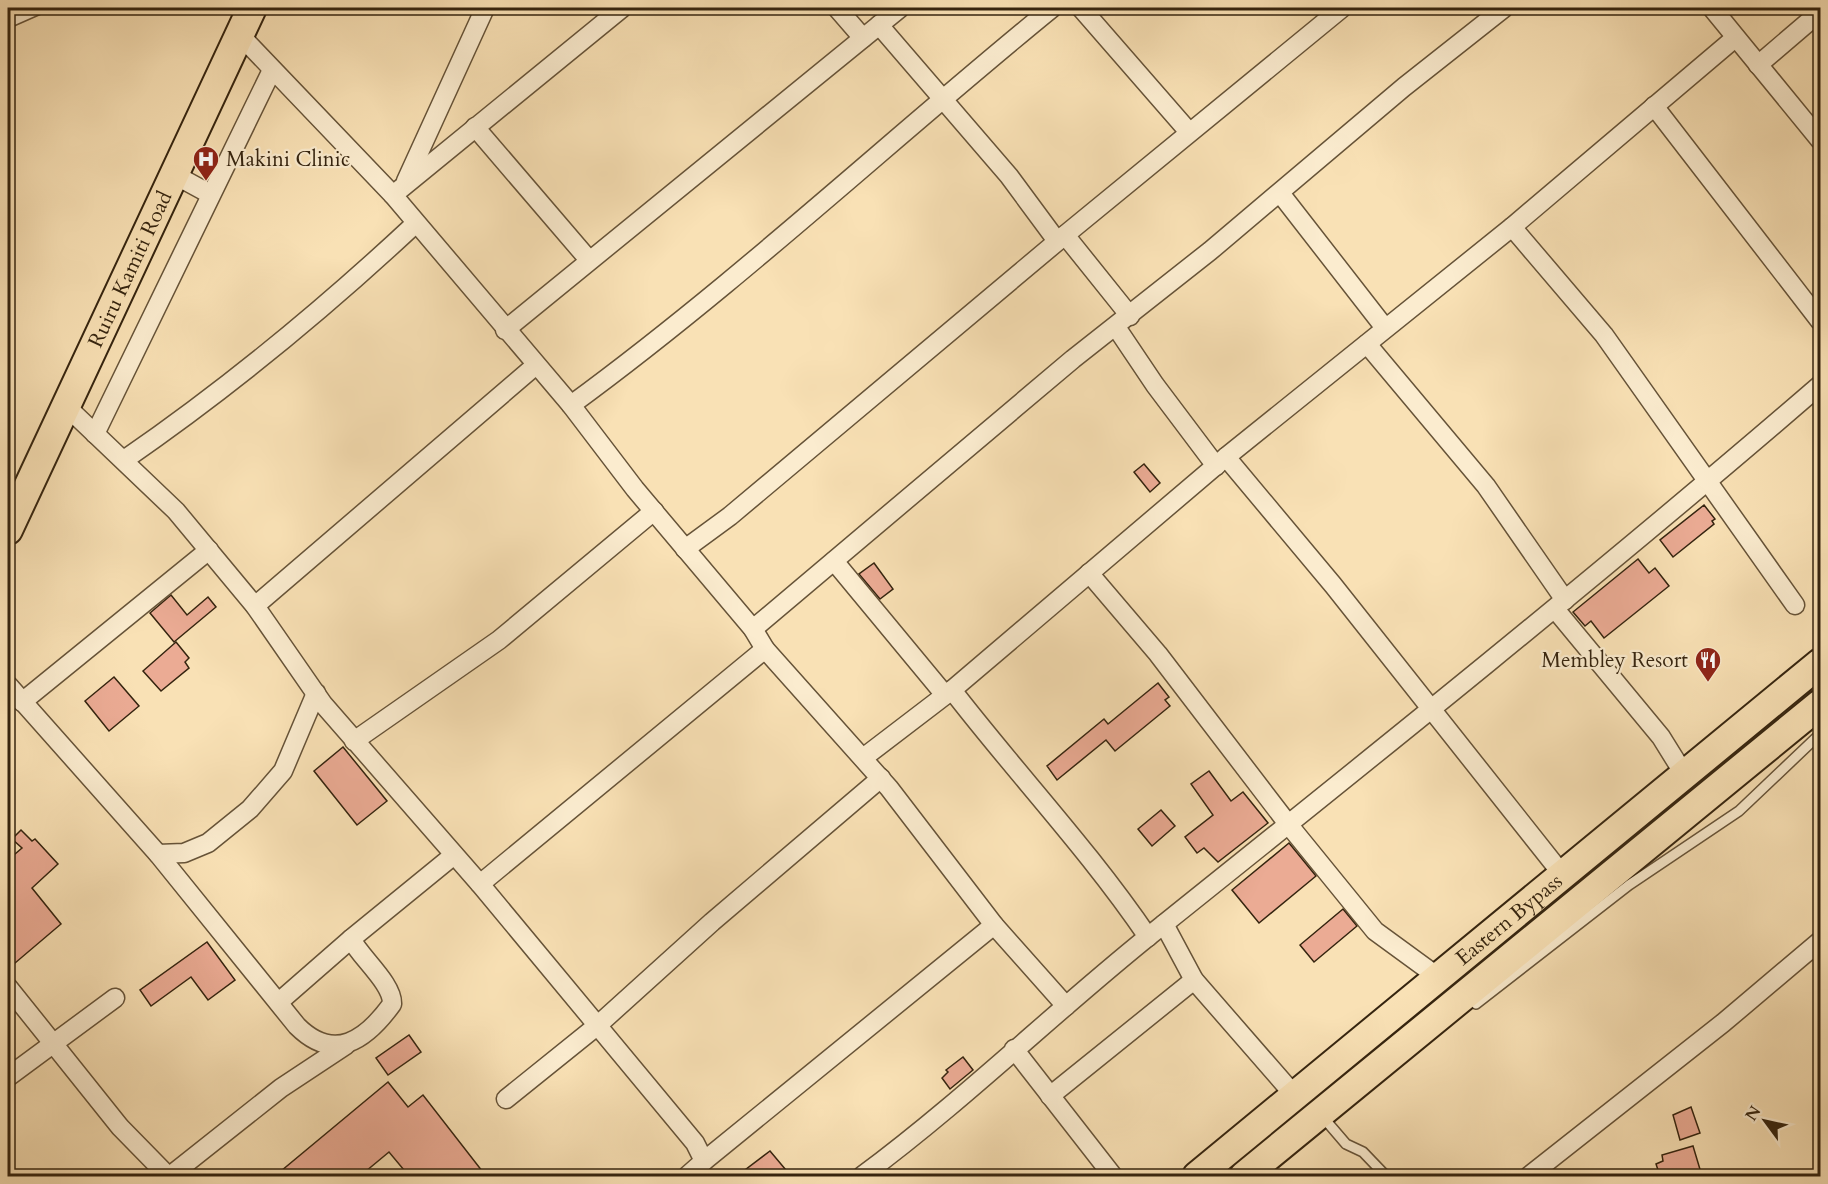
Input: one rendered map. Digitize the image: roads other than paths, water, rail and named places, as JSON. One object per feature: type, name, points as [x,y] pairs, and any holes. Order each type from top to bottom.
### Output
[{"type":"main road","name":"Ruiru Kamiti Road","points":[[8,530],[252,8]]},
{"type":"main road","name":"Eastern Bypass","points":[[1197,1176],[1821,663]]},
{"type":"main road","name":"Eastern Bypass","points":[[1244,1176],[1320,1114],[1442,1021],[1821,704]]},
{"type":"street","points":[[398,190],[485,8]]},
{"type":"street","points":[[398,190],[622,8]]},
{"type":"street","points":[[837,8],[863,38]]},
{"type":"street","points":[[506,330],[900,8]]},
{"type":"street","points":[[571,405],[797,226],[942,97],[1052,8]]},
{"type":"street","points":[[1081,8],[1189,132]]},
{"type":"street","points":[[685,549],[730,516],[1061,238],[1342,8]]},
{"type":"street","points":[[753,629],[945,466],[1280,193],[1404,87],[1504,8]]},
{"type":"street","points":[[1712,8],[1821,140]]},
{"type":"street","points":[[1758,65],[1821,12]]},
{"type":"street","points":[[879,25],[1061,238],[1123,321],[1155,385],[1221,462],[1333,585],[1562,874]]},
{"type":"street","points":[[239,34],[272,69],[398,190],[415,224],[571,405],[654,512],[753,629],[765,649],[881,778],[994,925],[1066,1006]]},
{"type":"street","points":[[863,758],[948,692],[1221,462],[1512,227],[1735,38]]},
{"type":"street","points":[[95,434],[272,69]]},
{"type":"street","points":[[1654,106],[1821,321]]},
{"type":"street","points":[[475,127],[589,260]]},
{"type":"street","points":[[175,175],[210,194]]},
{"type":"street","points":[[1280,193],[1385,328]]},
{"type":"street","points":[[124,460],[185,418],[291,332],[415,224]]},
{"type":"street","points":[[1512,227],[1604,335],[1795,605]]},
{"type":"street","points":[[1367,344],[1486,486],[1560,604],[1661,737],[1684,774]]},
{"type":"street","points":[[255,606],[536,365]]},
{"type":"street","points":[[862,1176],[885,1170],[1014,1049],[1148,937],[1560,604],[1821,385]]},
{"type":"street","points":[[67,407],[176,511],[209,550],[255,606],[316,693],[354,741],[480,884],[598,1025],[695,1143],[704,1161]]},
{"type":"street","points":[[354,741],[499,640],[654,512]]},
{"type":"street","points":[[22,702],[209,550]]},
{"type":"street","points":[[834,561],[1005,759],[1126,904],[1148,937]]},
{"type":"street","points":[[1089,573],[1158,654],[1288,824],[1375,931],[1438,977]]},
{"type":"street","points":[[480,884],[765,649]]},
{"type":"street","points":[[8,685],[158,854],[309,1038],[326,1046],[347,1044]]},
{"type":"street","points":[[158,854],[184,853],[208,843],[250,809],[284,771],[316,693]]},
{"type":"street","points":[[506,1099],[598,1025],[712,922],[881,778]]},
{"type":"street","points":[[280,1001],[351,939],[454,855]]},
{"type":"street","points":[[1164,924],[1194,980],[1295,1096]]},
{"type":"street","points":[[687,1176],[994,925]]},
{"type":"street","points":[[8,987],[120,1127],[169,1176],[281,1088],[381,1019],[392,1004],[389,990],[358,952],[351,939]]},
{"type":"street","points":[[1529,1176],[1723,1023],[1821,941]]},
{"type":"street","points":[[1050,1096],[1194,980]]},
{"type":"street","points":[[8,1077],[54,1046],[115,998]]},
{"type":"street","points":[[1014,1049],[1110,1175]]},
{"type":"lane","points":[[8,23],[42,8]]},
{"type":"lane","points":[[1470,1008],[1629,885],[1739,811],[1821,734]]},
{"type":"lane","points":[[1320,1114],[1346,1144],[1363,1152],[1386,1176]]},
{"type":"place","name":"Makini Clinic","points":[[206,182]]},
{"type":"place","name":"Membley Resort","points":[[1708,683]]}]
